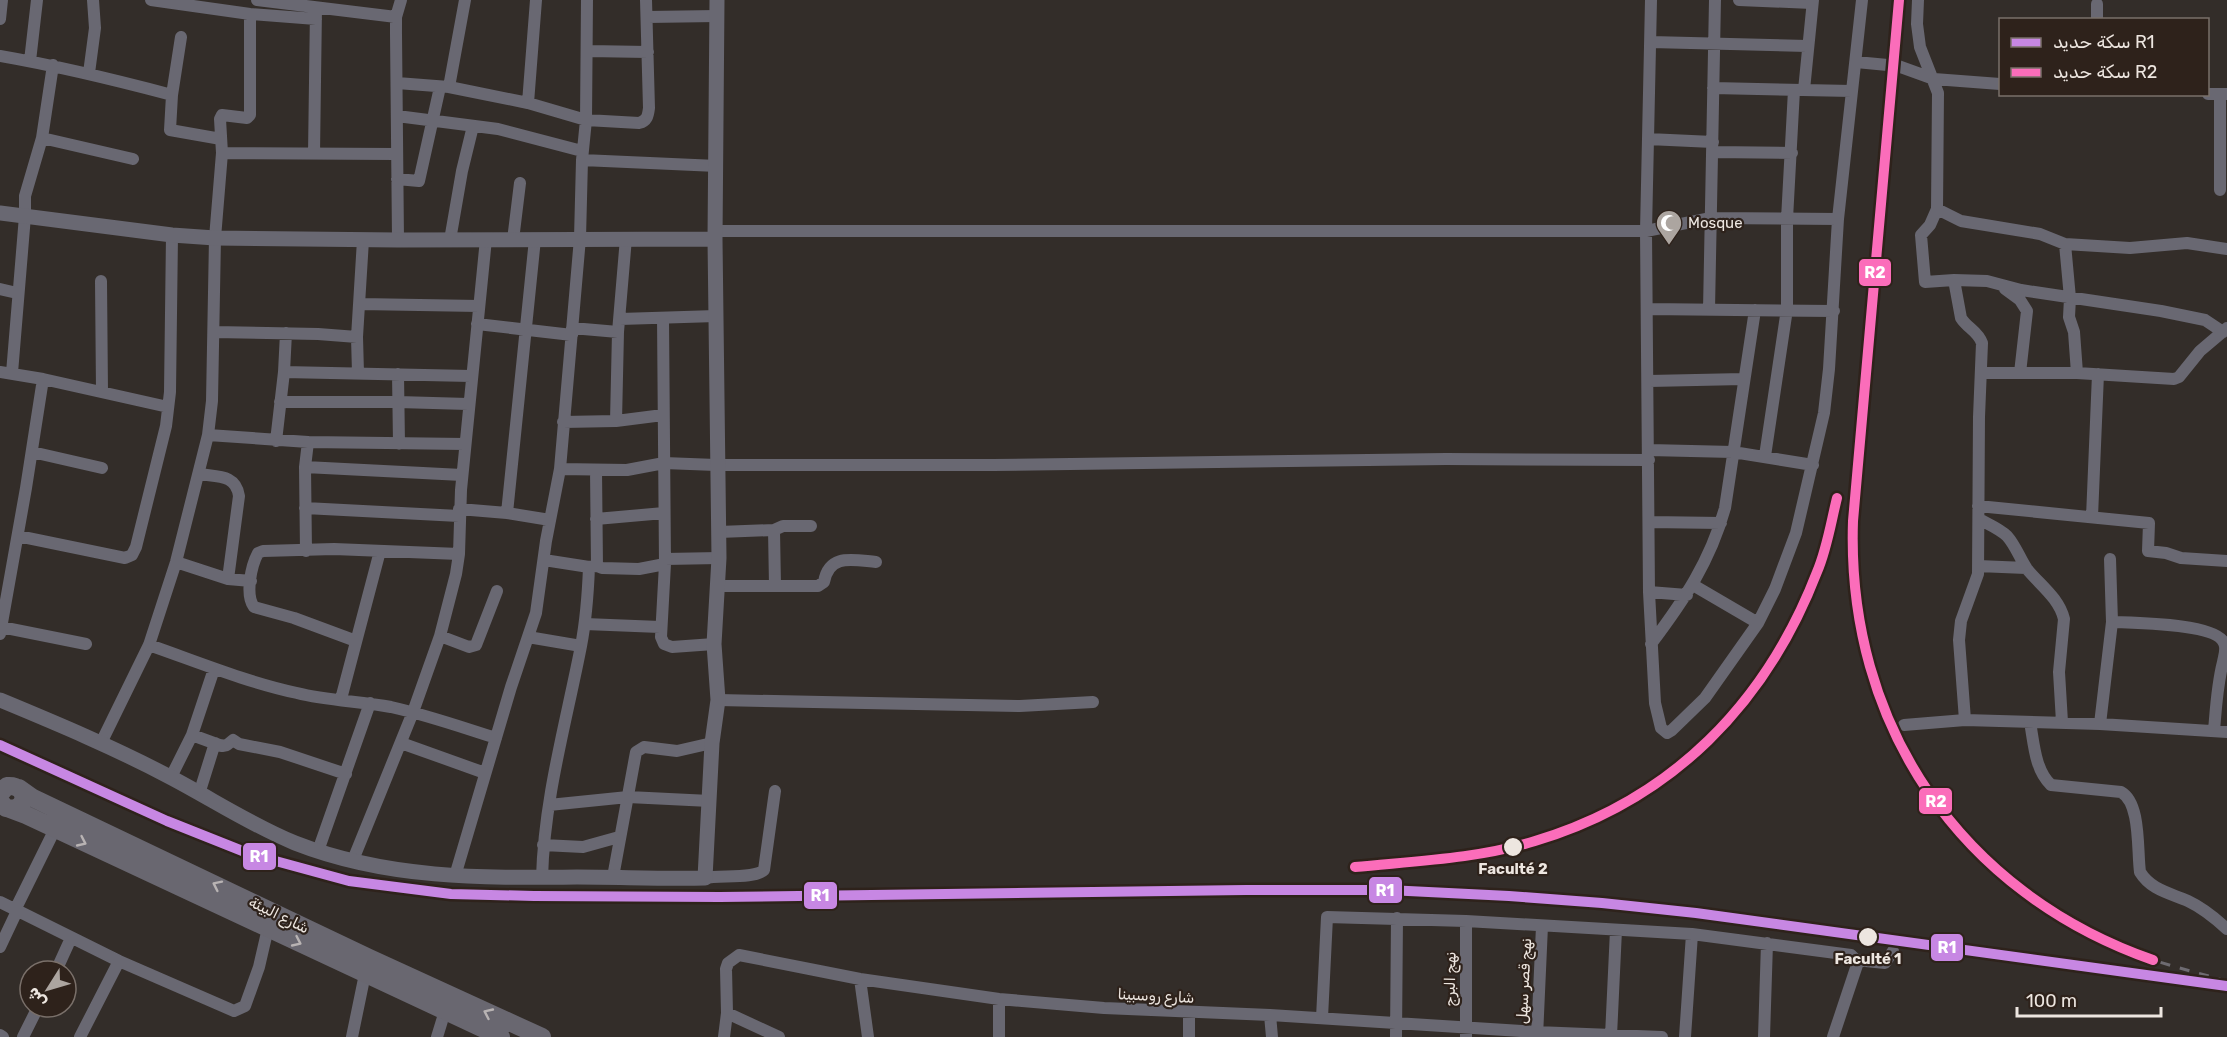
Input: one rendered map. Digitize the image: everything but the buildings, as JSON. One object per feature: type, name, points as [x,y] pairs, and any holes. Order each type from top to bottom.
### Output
[{"type":"main road","name":"شارع البيئة","points":[[5,800],[33,798],[369,958],[542,1037]]},
{"type":"main road","name":"شارع البيئة","points":[[5,800],[26,815],[55,829],[501,1037]]},
{"type":"street","points":[[0,19],[2,0]]},
{"type":"street","points":[[30,61],[37,0]]},
{"type":"street","points":[[89,73],[94,42],[93,0]]},
{"type":"street","points":[[151,0],[250,14],[316,14],[357,6],[396,17]]},
{"type":"street","points":[[257,0],[282,2],[316,14]]},
{"type":"street","points":[[398,240],[396,17],[401,0]]},
{"type":"street","points":[[396,179],[419,181],[465,0]]},
{"type":"street","points":[[528,103],[536,0]]},
{"type":"street","points":[[455,876],[536,613],[560,470],[580,238],[582,156],[586,120],[587,0]]},
{"type":"street","points":[[397,83],[444,87],[528,103],[586,120],[639,123],[648,116],[649,108],[646,0]]},
{"type":"street","points":[[705,878],[711,801],[712,743],[718,700],[714,644],[719,558],[716,465],[715,235],[717,0]]},
{"type":"street","points":[[1651,0],[1646,231],[1649,592],[1655,703],[1661,728],[1666,733],[1705,699],[1758,624],[1796,533],[1824,413],[1830,369],[1838,219],[1862,0]]},
{"type":"street","points":[[1709,310],[1715,0]]},
{"type":"street","points":[[1739,0],[1812,1],[1792,153],[1787,219],[1786,309],[1765,456]]},
{"type":"street","points":[[1918,0],[1917,24],[1920,47],[1938,93],[1938,209],[1930,225],[1921,235],[1926,282],[1987,281],[2020,300],[2028,317],[2020,373]]},
{"type":"street","points":[[2097,4],[2097,18]]},
{"type":"street","points":[[101,743],[149,645],[176,562],[208,435],[212,401],[215,238],[222,153],[220,119],[222,115],[247,118],[250,115],[250,14]]},
{"type":"street","points":[[314,154],[316,14]]},
{"type":"street","points":[[646,17],[717,16]]},
{"type":"street","points":[[181,36],[172,95],[170,130],[221,139]]},
{"type":"street","points":[[1651,42],[1807,45]]},
{"type":"street","points":[[588,51],[648,52]]},
{"type":"street","points":[[0,56],[89,73],[172,95]]},
{"type":"street","points":[[1856,62],[1898,66],[1934,79],[1999,84]]},
{"type":"street","points":[[53,65],[42,138],[25,196],[17,293],[6,372],[168,407]]},
{"type":"street","points":[[1713,88],[1852,91]]},
{"type":"street","points":[[2218,94],[2220,190]]},
{"type":"street","points":[[397,116],[498,129],[582,156],[717,166]]},
{"type":"street","points":[[450,240],[462,171],[473,126]]},
{"type":"street","points":[[42,138],[133,159]]},
{"type":"street","points":[[1648,139],[1792,153]]},
{"type":"street","points":[[222,153],[396,154]]},
{"type":"street","points":[[513,240],[520,183]]},
{"type":"street","points":[[1938,209],[1961,221],[2040,234],[2065,244],[2130,248],[2187,243],[2227,249]]},
{"type":"street","points":[[0,213],[172,235],[215,238],[363,240],[513,240],[715,235],[1646,231],[1711,218],[1838,219]]},
{"type":"street","points":[[18,536],[125,558],[132,555],[136,547],[166,426],[170,392],[172,235]]},
{"type":"street","points":[[616,421],[618,332],[626,238]]},
{"type":"street","points":[[353,860],[401,743],[440,636],[456,574],[468,404],[486,239]]},
{"type":"street","points":[[507,513],[535,239]]},
{"type":"street","points":[[358,373],[357,337],[363,240]]},
{"type":"street","points":[[2065,244],[2070,298],[2069,317],[2074,332],[2077,373]]},
{"type":"street","points":[[101,280],[102,392]]},
{"type":"street","points":[[1954,280],[1961,318],[1980,339],[1981,373],[1978,574],[1961,621],[1960,630],[1965,720]]},
{"type":"street","points":[[1981,373],[2077,373],[2177,378],[2200,351],[2225,330],[2205,320],[2161,311],[1997,285]]},
{"type":"street","points":[[0,290],[17,293]]},
{"type":"street","points":[[360,304],[479,306]]},
{"type":"street","points":[[1648,309],[1834,311]]},
{"type":"street","points":[[1651,644],[1690,590],[1721,523],[1755,310]]},
{"type":"street","points":[[620,319],[716,316]]},
{"type":"street","points":[[663,318],[665,561],[661,637],[664,644],[672,647],[714,644]]},
{"type":"street","points":[[477,324],[572,332],[618,332]]},
{"type":"street","points":[[214,332],[357,337]]},
{"type":"street","points":[[276,441],[286,333]]},
{"type":"street","points":[[284,372],[471,376]]},
{"type":"street","points":[[398,374],[399,444]]},
{"type":"street","points":[[2092,517],[2098,374]]},
{"type":"street","points":[[43,379],[18,536],[5,568],[1,631],[86,644]]},
{"type":"street","points":[[1649,381],[1743,379]]},
{"type":"street","points":[[280,402],[468,404]]},
{"type":"street","points":[[563,422],[616,421],[663,415]]},
{"type":"street","points":[[208,435],[276,441],[465,444]]},
{"type":"street","points":[[306,550],[305,467],[308,442]]},
{"type":"street","points":[[32,452],[102,468]]},
{"type":"street","points":[[560,470],[627,470],[664,463],[993,465],[1446,459],[1734,452],[1813,465]]},
{"type":"street","points":[[305,467],[462,475]]},
{"type":"street","points":[[542,878],[543,845],[549,805],[581,646],[593,567],[596,470]]},
{"type":"street","points":[[199,474],[232,480],[238,486],[239,496],[228,579]]},
{"type":"street","points":[[305,508],[507,513],[550,520]]},
{"type":"street","points":[[1978,512],[2092,517],[2149,523],[2148,551],[2181,558],[2227,561]]},
{"type":"street","points":[[1978,512],[2006,535],[2018,551],[2026,568],[2058,604],[2064,618],[2059,672],[2062,722]]},
{"type":"street","points":[[596,519],[664,513]]},
{"type":"street","points":[[1650,522],[1721,523]]},
{"type":"street","points":[[718,532],[810,526]]},
{"type":"street","points":[[774,530],[775,586]]},
{"type":"street","points":[[356,641],[294,618],[254,607],[250,600],[251,581],[258,553],[263,551],[380,550],[459,554]]},
{"type":"street","points":[[341,699],[380,550]]},
{"type":"street","points":[[544,560],[602,568],[639,569],[665,561],[719,558]]},
{"type":"street","points":[[2100,724],[2112,622],[2110,559]]},
{"type":"street","points":[[718,586],[818,586],[824,582],[826,571],[840,561],[876,562]]},
{"type":"street","points":[[176,562],[228,579],[251,581]]},
{"type":"street","points":[[1978,566],[2026,568]]},
{"type":"street","points":[[1649,592],[1690,590],[1758,624]]},
{"type":"street","points":[[440,636],[469,646],[476,645],[497,591]]},
{"type":"street","points":[[1904,725],[1965,720],[2062,722],[2221,732],[2217,685],[2225,652],[2224,643],[2220,637],[2205,631],[2177,627],[2112,622]]},
{"type":"street","points":[[585,624],[660,627]]},
{"type":"street","points":[[528,637],[581,646]]},
{"type":"street","points":[[149,645],[214,669],[295,693],[326,699],[370,703],[412,712],[496,738]]},
{"type":"street","points":[[171,777],[192,735],[214,669]]},
{"type":"street","points":[[0,700],[101,743],[171,777],[260,827],[318,851],[389,870],[455,876],[542,878],[754,876],[764,870],[775,791]]},
{"type":"street","points":[[718,700],[1020,706],[1093,702]]},
{"type":"street","points":[[318,851],[370,703]]},
{"type":"street","points":[[2030,722],[2039,767],[2044,778],[2051,785],[2121,792],[2128,796],[2134,808],[2140,872],[2145,879],[2154,887],[2189,902],[2213,916],[2227,929]]},
{"type":"street","points":[[192,735],[227,745],[233,740],[239,744],[280,752],[346,774]]},
{"type":"street","points":[[199,794],[215,743]]},
{"type":"street","points":[[401,743],[485,773]]},
{"type":"street","points":[[613,878],[636,752],[639,748],[644,747],[677,751],[712,743]]},
{"type":"street","points":[[549,805],[628,797],[711,801]]},
{"type":"street","points":[[0,947],[55,829]]},
{"type":"street","points":[[543,845],[583,847],[619,837]]},
{"type":"street","points":[[0,902],[119,961],[234,1011],[245,1006],[259,967],[268,928]]},
{"type":"street","points":[[1322,1018],[1327,917],[1397,918],[1692,934],[1851,955],[1857,965],[1833,1037]]},
{"type":"street","points":[[1396,1037],[1397,918]]},
{"type":"street","name":"نهج البرج","points":[[1465,1032],[1466,921]]},
{"type":"street","name":"نهج قصر سهل","points":[[1537,1035],[1542,926]]},
{"type":"street","points":[[1616,930],[1619,1036]]},
{"type":"street","points":[[1685,1037],[1692,934]]},
{"type":"street","points":[[61,959],[71,938]]},
{"type":"street","points":[[1764,1037],[1767,943]]},
{"type":"street","points":[[1856,960],[1885,963],[1893,951]]},
{"type":"street","name":"شارع روسبينا","points":[[724,1037],[727,1013],[726,969],[728,963],[739,955],[860,980],[999,999],[1395,1023],[1438,1031],[1662,1037]]},
{"type":"street","points":[[80,1037],[119,961]]},
{"type":"street","points":[[352,1037],[365,974]]},
{"type":"street","points":[[860,980],[868,1037]]},
{"type":"street","points":[[999,999],[999,1037]]},
{"type":"street","points":[[437,1037],[446,1011]]},
{"type":"street","points":[[1189,1037],[1190,1012]]},
{"type":"street","points":[[727,1013],[779,1037]]},
{"type":"street","points":[[1270,1015],[1272,1037]]},
{"type":"street","points":[[23,1037],[32,1019]]},
{"type":"railway","points":[[1870,322],[1854,486],[1853,584],[1861,639],[1876,692],[1899,742],[1927,789],[1961,833],[2000,872],[2043,906],[2090,934],[2123,949],[2227,981]]},
{"type":"rail line","name":"R2","points":[[1899,0],[1853,521],[1856,596],[1870,666],[1894,732],[1928,792],[1972,845],[2024,892],[2085,930],[2153,960]]},
{"type":"rail line","name":"R2","points":[[1355,867],[1468,856],[1535,841],[1584,823],[1630,800],[1671,773],[1708,741],[1741,704],[1771,664],[1796,620],[1817,572],[1837,498]]},
{"type":"rail line","name":"R1","points":[[0,745],[167,821],[250,854],[349,881],[451,894],[720,897],[1388,890],[1509,896],[1696,913],[2227,986]]},
{"type":"place","name":"Mosque","points":[[1669,246]]},
{"type":"place","name":"Faculté 2","points":[[1513,847]]},
{"type":"place","name":"Faculté 1","points":[[1868,937]]}]
